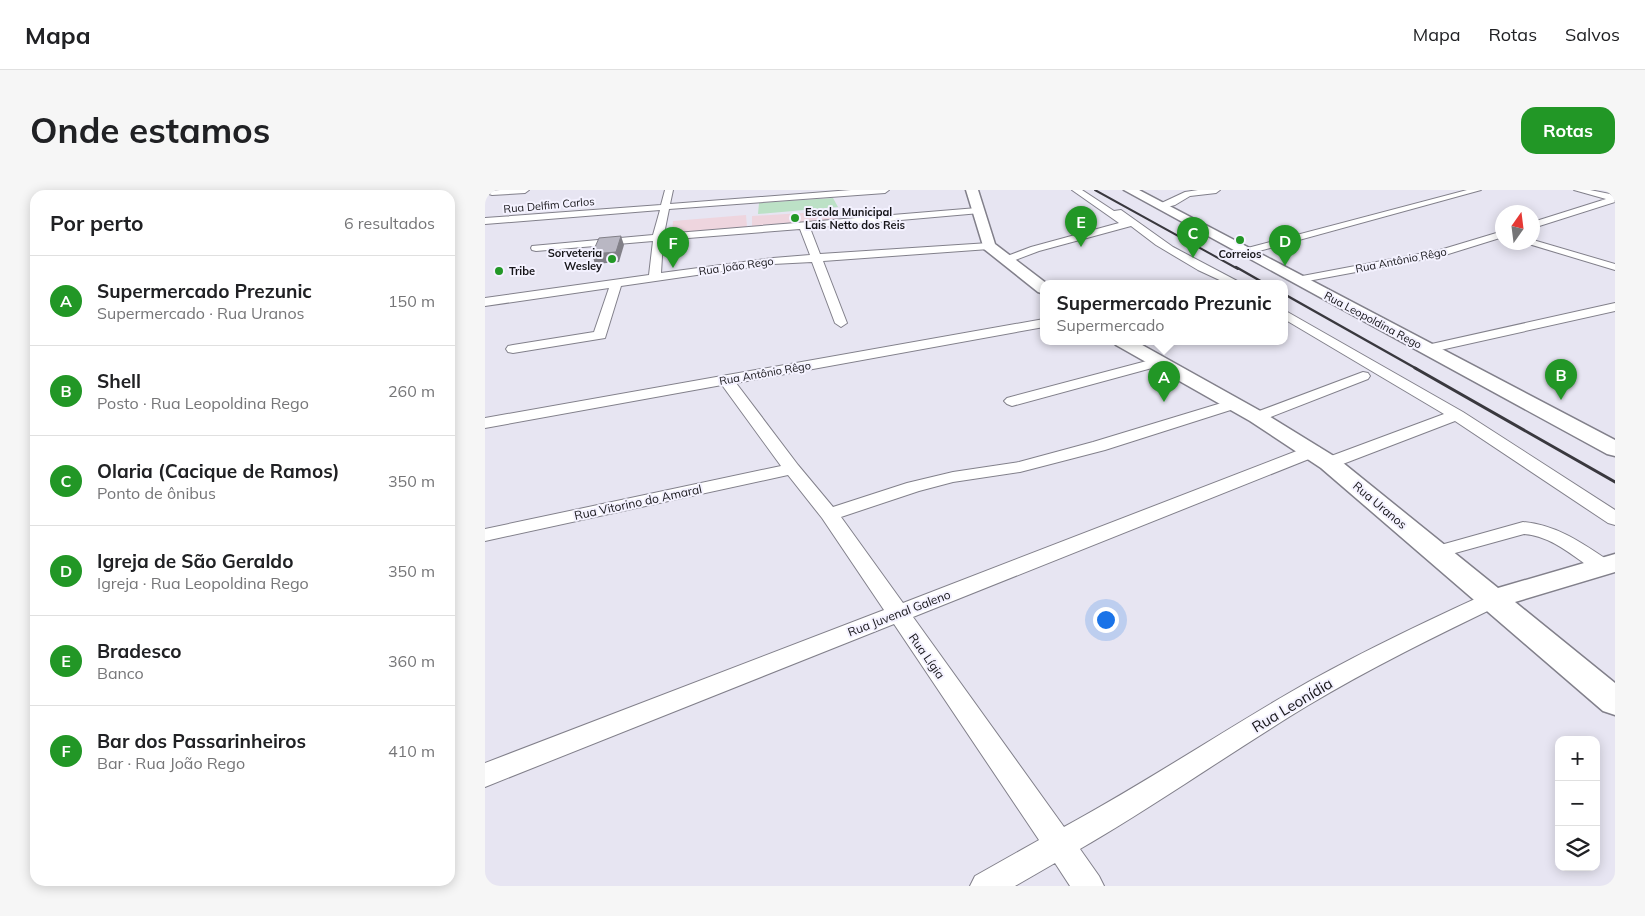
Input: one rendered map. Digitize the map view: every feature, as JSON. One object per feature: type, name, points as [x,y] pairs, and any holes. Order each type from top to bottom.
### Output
[{"type":"main road","points":[[972,190],[991,248],[1040,286]]},
{"type":"main road","name":"Rua Leopoldina Rego","points":[[1130,190],[1166,205],[1244,252],[1615,450]]},
{"type":"main road","name":"Rua Uranos","points":[[1129,345],[1257,417],[1321,457],[1495,599],[1615,702]]},
{"type":"main road","name":"Rua Leonídia","points":[[1495,599],[1608,564]]},
{"type":"street","points":[[492,192],[525,190]]},
{"type":"street","points":[[655,278],[658,237],[663,207],[669,190]]},
{"type":"street","name":"Rua Delfim Carlos","points":[[489,221],[755,200],[798,193],[844,207],[885,190]]},
{"type":"street","points":[[1076,190],[1183,257],[1228,280]]},
{"type":"street","points":[[1083,190],[1127,221],[1204,258],[1241,280]]},
{"type":"street","points":[[1166,205],[1187,192],[1216,190]]},
{"type":"street","points":[[1244,252],[1477,190]]},
{"type":"street","points":[[1578,190],[1615,199]]},
{"type":"street","points":[[1540,222],[1615,199]]},
{"type":"street","points":[[755,200],[755,213]]},
{"type":"street","points":[[536,248],[804,225],[844,207],[977,210]]},
{"type":"street","points":[[485,210],[489,221]]},
{"type":"street","points":[[507,230],[513,219]]},
{"type":"street","points":[[1006,260],[1035,249],[1127,221]]},
{"type":"street","points":[[804,225],[841,324]]},
{"type":"street","name":"Rua Antônio Rêgo","points":[[1297,280],[1442,253],[1495,237]]},
{"type":"street","points":[[1540,246],[1615,267]]},
{"type":"street","name":"Rua João Rego","points":[[485,302],[773,261],[991,248],[1035,249]]},
{"type":"street","points":[[1601,263],[1615,258]]},
{"type":"street","points":[[513,348],[600,335],[616,283]]},
{"type":"street","points":[[1427,349],[1615,307]]},
{"type":"street","points":[[1288,308],[1464,410],[1615,510]]},
{"type":"street","points":[[1288,316],[1457,414],[1615,520]]},
{"type":"street","name":"Rua Antônio Rêgo","points":[[485,423],[1040,324]]},
{"type":"street","points":[[1012,401],[1158,362]]},
{"type":"street","points":[[1257,417],[1363,376]]},
{"type":"street","name":"Rua Lígia","points":[[726,380],[792,469],[829,514],[1088,886]]},
{"type":"street","points":[[829,514],[913,487],[953,477],[1020,468],[1234,404]]},
{"type":"street","name":"Rua Juvenal Galeno","points":[[485,775],[898,613],[1321,457],[1457,414]]},
{"type":"street","name":"Rua Vitorino do Amaral","points":[[485,535],[792,469]]},
{"type":"street","points":[[1437,552],[1523,528],[1533,528],[1553,534],[1608,564]]},
{"type":"street","name":"Rua Leonídia","points":[[986,886],[1127,807],[1299,699],[1419,634],[1495,599]]},
{"type":"shaded area","name":"Escola Municipal Lais Netto dos Reis","points":[[835,211],[838,219],[752,226],[752,216]]},
{"type":"shaded area","points":[[746,215],[747,227],[672,233],[673,221]]},
{"type":"green space","points":[[833,198],[838,207],[758,214],[759,203]]},
{"type":"building","points":[[621,236],[616,252],[592,254],[599,238]]},
{"type":"railway","points":[[1095,190],[1238,269]]},
{"type":"railway","points":[[1236,267],[1259,280]]},
{"type":"railway","points":[[1288,296],[1417,369]]},
{"type":"railway","points":[[1415,368],[1615,482]]},
{"type":"place","name":"Escola Municipal Lais Netto dos Reis","points":[[795,218]]},
{"type":"place","name":"Correios","points":[[1240,240]]},
{"type":"place","name":"Bradesco","points":[[1081,247]]},
{"type":"place","name":"Olaria (Cacique de Ramos)","points":[[1193,258]]},
{"type":"place","name":"Sorveteria Wesley","points":[[612,259]]},
{"type":"place","name":"Igreja de São Geraldo","points":[[1285,266]]},
{"type":"place","name":"Bar dos Passarinheiros","points":[[673,268]]},
{"type":"place","name":"Tribe","points":[[499,271]]},
{"type":"place","name":"Shell","points":[[1561,400]]},
{"type":"place","name":"Supermercado Prezunic","points":[[1164,402]]}]
